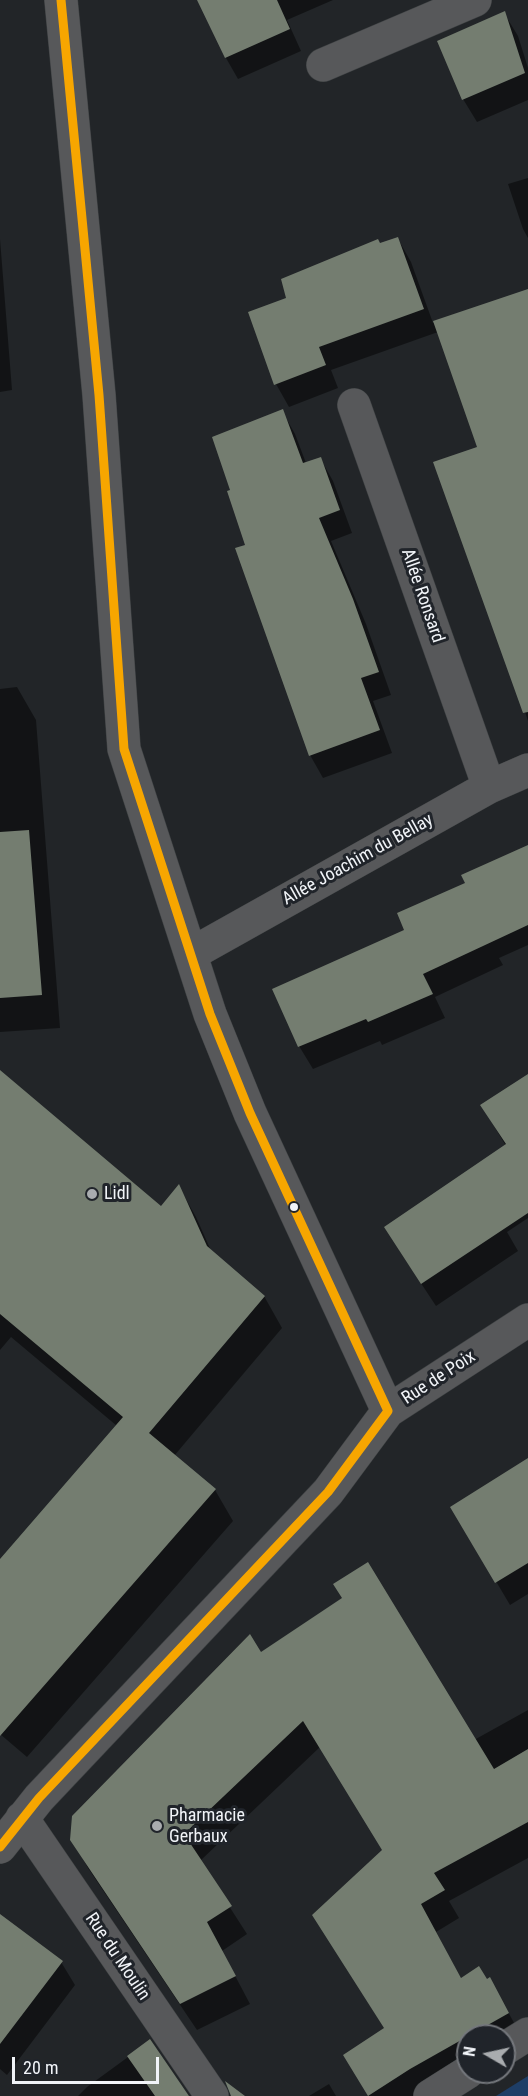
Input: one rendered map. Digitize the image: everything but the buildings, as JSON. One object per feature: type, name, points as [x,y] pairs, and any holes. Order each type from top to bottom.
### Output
[{"type":"street","points":[[61,0],[99,395],[124,748],[210,1014],[250,1113],[388,1411]]},
{"type":"street","points":[[323,65],[475,0]]},
{"type":"street","name":"Allée Ronsard","points":[[354,405],[489,787]]},
{"type":"street","name":"Allée Joachim du Bellay","points":[[191,954],[489,787],[528,770]]},
{"type":"street","name":"Rue de Poix","points":[[0,1847],[22,1818],[328,1492],[388,1411],[528,1320]]},
{"type":"street","name":"Rue du Moulin","points":[[22,1818],[212,2096]]},
{"type":"street","points":[[430,2096],[456,2080]]},
{"type":"shaded area","points":[[528,2076],[528,2096],[496,2096],[516,2084]]},
{"type":"transit line","points":[[61,0],[99,395],[124,749],[210,1014],[250,1113],[388,1411]]},
{"type":"transit line","points":[[0,1847],[39,1798],[328,1492],[388,1411]]},
{"type":"place","name":"Lidl","points":[[92,1194]]},
{"type":"place","name":"Pharmacie Gerbaux","points":[[157,1826]]}]
